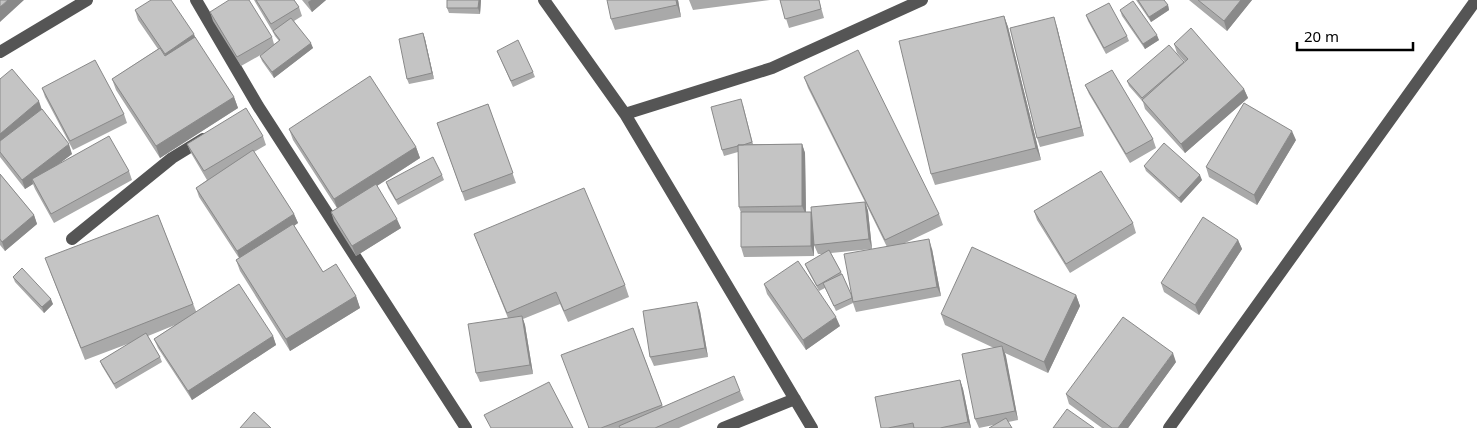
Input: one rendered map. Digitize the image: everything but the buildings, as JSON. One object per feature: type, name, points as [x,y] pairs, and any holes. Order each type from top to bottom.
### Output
[{"type":"street","points":[[0,52],[87,0]]},
{"type":"street","points":[[196,0],[254,108],[466,428]]},
{"type":"street","points":[[544,0],[625,114],[812,428]]},
{"type":"street","points":[[625,114],[772,68],[922,0]]},
{"type":"street","points":[[1169,428],[1476,0]]},
{"type":"street","points":[[72,239],[172,158],[211,134]]},
{"type":"street","points":[[723,428],[795,399]]}]
